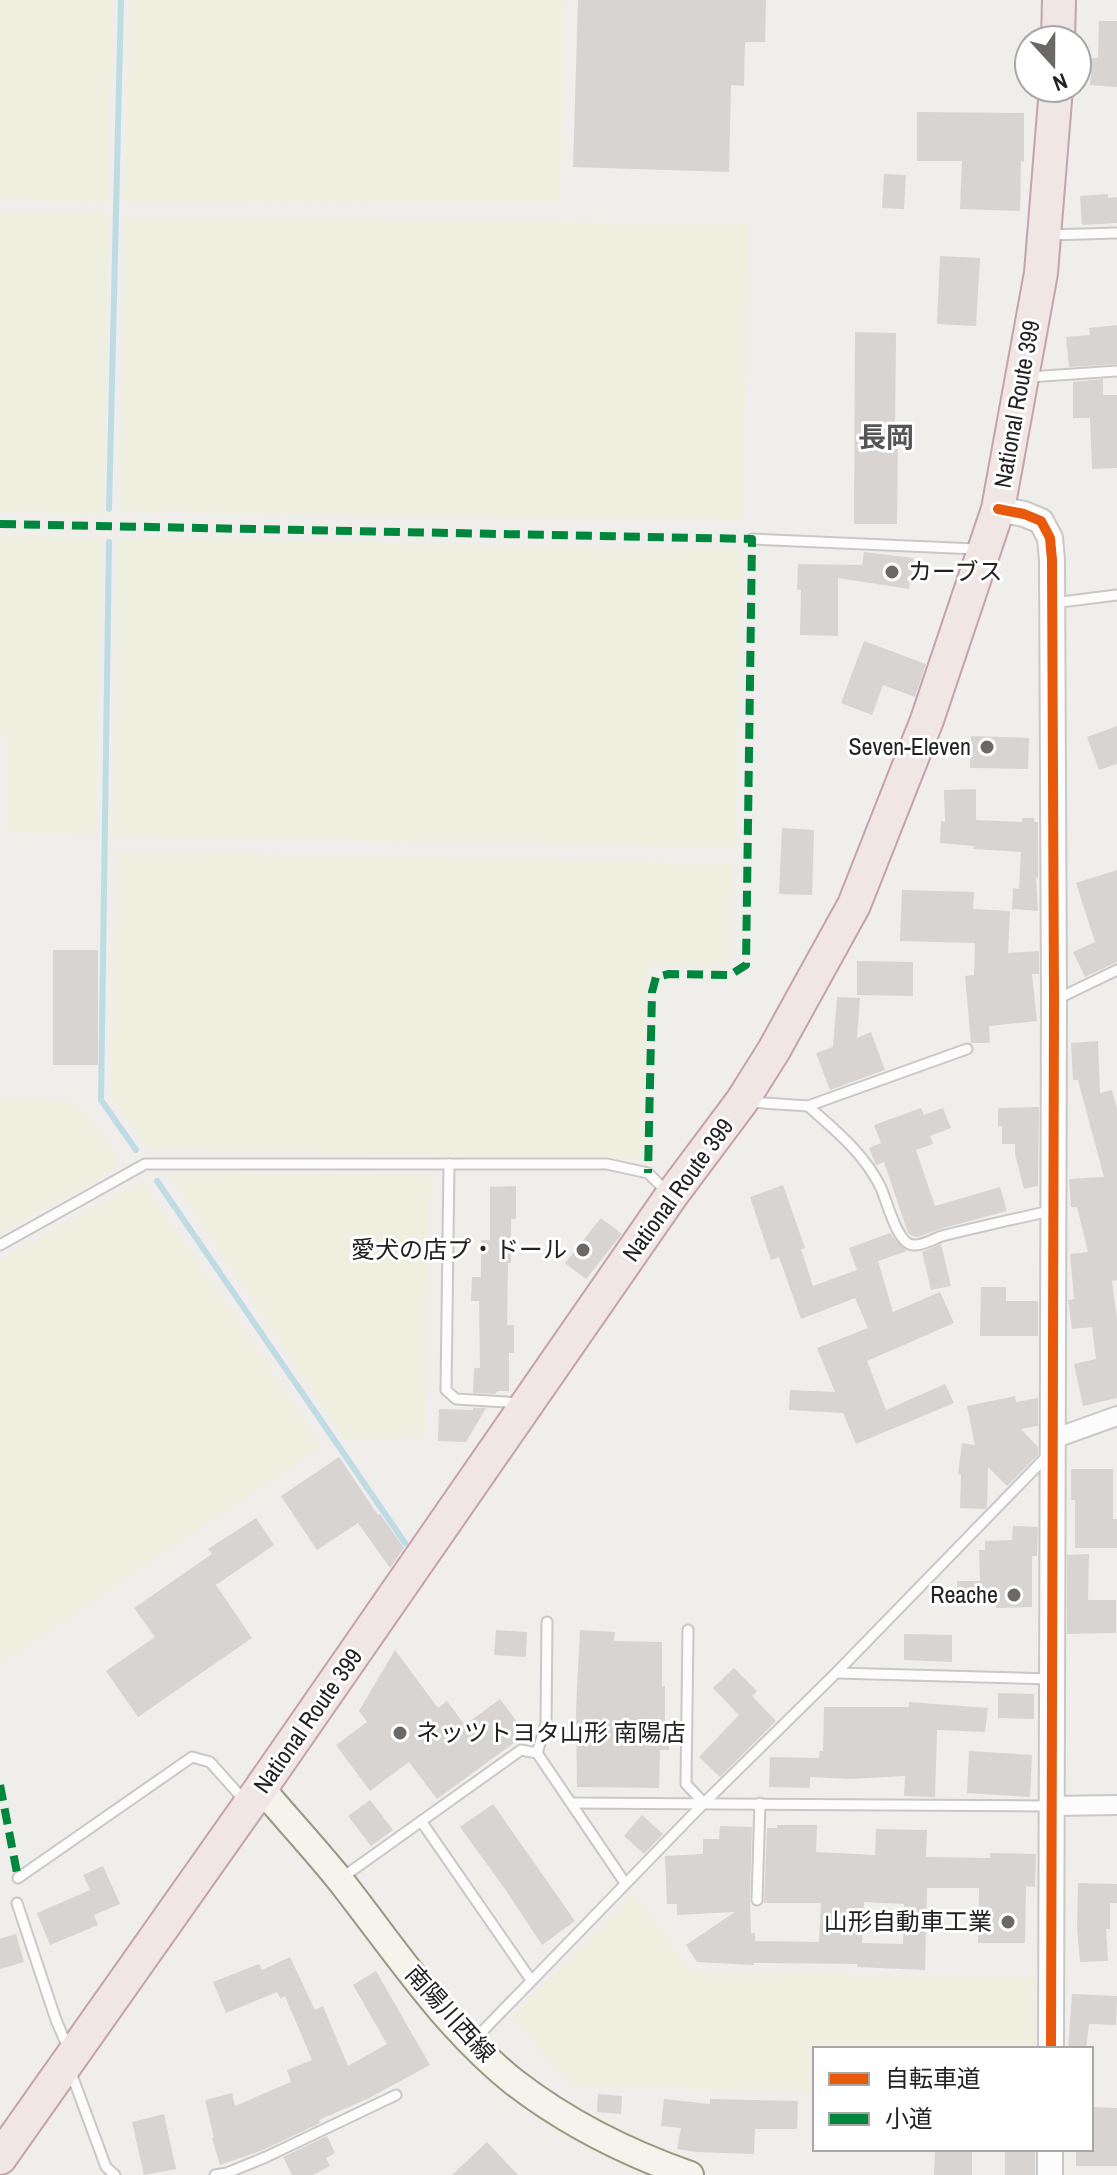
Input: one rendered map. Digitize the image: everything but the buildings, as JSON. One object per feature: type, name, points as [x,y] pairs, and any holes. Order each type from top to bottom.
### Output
[{"type":"highway","points":[[1058,24],[1059,0]]},
{"type":"highway","name":"National Route 399","points":[[0,2158],[255,1797],[671,1196],[742,1101],[774,1050],[854,905],[927,720],[998,509],[1041,273],[1055,104]]},
{"type":"main road","name":"南陽川西線","points":[[255,1797],[339,1879],[418,1983],[471,2042],[513,2081],[597,2135],[650,2161],[690,2175]]},
{"type":"street","points":[[998,509],[1041,521],[1050,538],[1054,1000],[1051,2047]]},
{"type":"street","points":[[1052,1445],[1117,1416]]},
{"type":"street","points":[[1052,1806],[1117,1805]]},
{"type":"street","points":[[1050,2151],[1050,2175]]},
{"type":"lane","points":[[1044,235],[1117,233]]},
{"type":"lane","points":[[1022,377],[1117,371]]},
{"type":"lane","points":[[752,539],[986,550]]},
{"type":"lane","points":[[1052,603],[1117,595]]},
{"type":"lane","points":[[1054,1000],[1117,970]]},
{"type":"lane","points":[[742,1101],[808,1106],[967,1049]]},
{"type":"lane","points":[[808,1106],[844,1138],[866,1163],[897,1230],[907,1243],[915,1246],[1054,1210]]},
{"type":"lane","points":[[0,1245],[145,1164],[607,1164],[648,1173],[671,1196]]},
{"type":"lane","points":[[449,1164],[446,1390],[456,1399],[528,1403]]},
{"type":"lane","points":[[471,2042],[704,1803],[836,1673],[1052,1445]]},
{"type":"lane","points":[[537,1753],[546,1724],[547,1622]]},
{"type":"lane","points":[[688,1630],[686,1784],[704,1803]]},
{"type":"lane","points":[[836,1673],[1052,1679]]},
{"type":"lane","points":[[339,1879],[521,1750],[537,1753],[625,1883]]},
{"type":"lane","points":[[18,1878],[192,1757],[210,1762],[255,1797]]},
{"type":"lane","points":[[572,1803],[1052,1806]]},
{"type":"lane","points":[[757,1900],[760,1803]]},
{"type":"lane","points":[[421,1821],[531,1980]]},
{"type":"lane","points":[[17,1903],[106,2167],[115,2175]]},
{"type":"lane","points":[[215,2175],[266,2157],[396,2095]]},
{"type":"green space","points":[[0,0],[112,0],[108,202],[0,200]]},
{"type":"green space","points":[[131,0],[562,0],[560,201],[124,202]]},
{"type":"green space","points":[[0,213],[109,214],[103,514],[0,511]]},
{"type":"green space","points":[[125,218],[750,224],[742,521],[121,511]]},
{"type":"green space","points":[[0,535],[103,539],[95,834],[7,832],[10,735],[0,735]]},
{"type":"green space","points":[[118,537],[742,550],[735,848],[113,836]]},
{"type":"green space","points":[[117,851],[733,864],[730,966],[647,965],[642,1159],[149,1149],[111,1097]]},
{"type":"green space","points":[[0,1099],[66,1101],[85,1112],[118,1157],[109,1173],[0,1233]]},
{"type":"green space","points":[[167,1172],[431,1174],[425,1438],[345,1439]]},
{"type":"green space","points":[[142,1181],[322,1446],[0,1664],[0,1260]]},
{"type":"green space","points":[[634,1894],[690,1971],[1036,1978],[1035,2047],[813,2047],[813,2092],[572,2086],[512,2016]]},
{"type":"waterway","points":[[109,509],[121,0]]},
{"type":"waterway","points":[[109,542],[101,1100],[136,1150]]},
{"type":"waterway","points":[[157,1181],[405,1543]]},
{"type":"marked path","points":[[0,524],[752,539],[746,965],[730,975],[669,974],[656,977],[652,992],[648,1173]]},
{"type":"marked path","points":[[0,1785],[18,1878]]},
{"type":"cycle path","points":[[998,509],[1041,521],[1050,538],[1052,560],[1051,2047]]},
{"type":"place","name":"カーブス","points":[[892,572]]},
{"type":"place","name":"Seven-Eleven","points":[[987,747]]},
{"type":"place","name":"愛犬の店プ・ドール","points":[[583,1250]]},
{"type":"place","name":"Reache","points":[[1014,1595]]},
{"type":"place","name":"ネッツトヨタ山形 南陽店","points":[[400,1733]]},
{"type":"place","name":"山形自動車工業","points":[[1008,1922]]},
{"type":"district","name":"長岡","points":[[886,437]]}]
